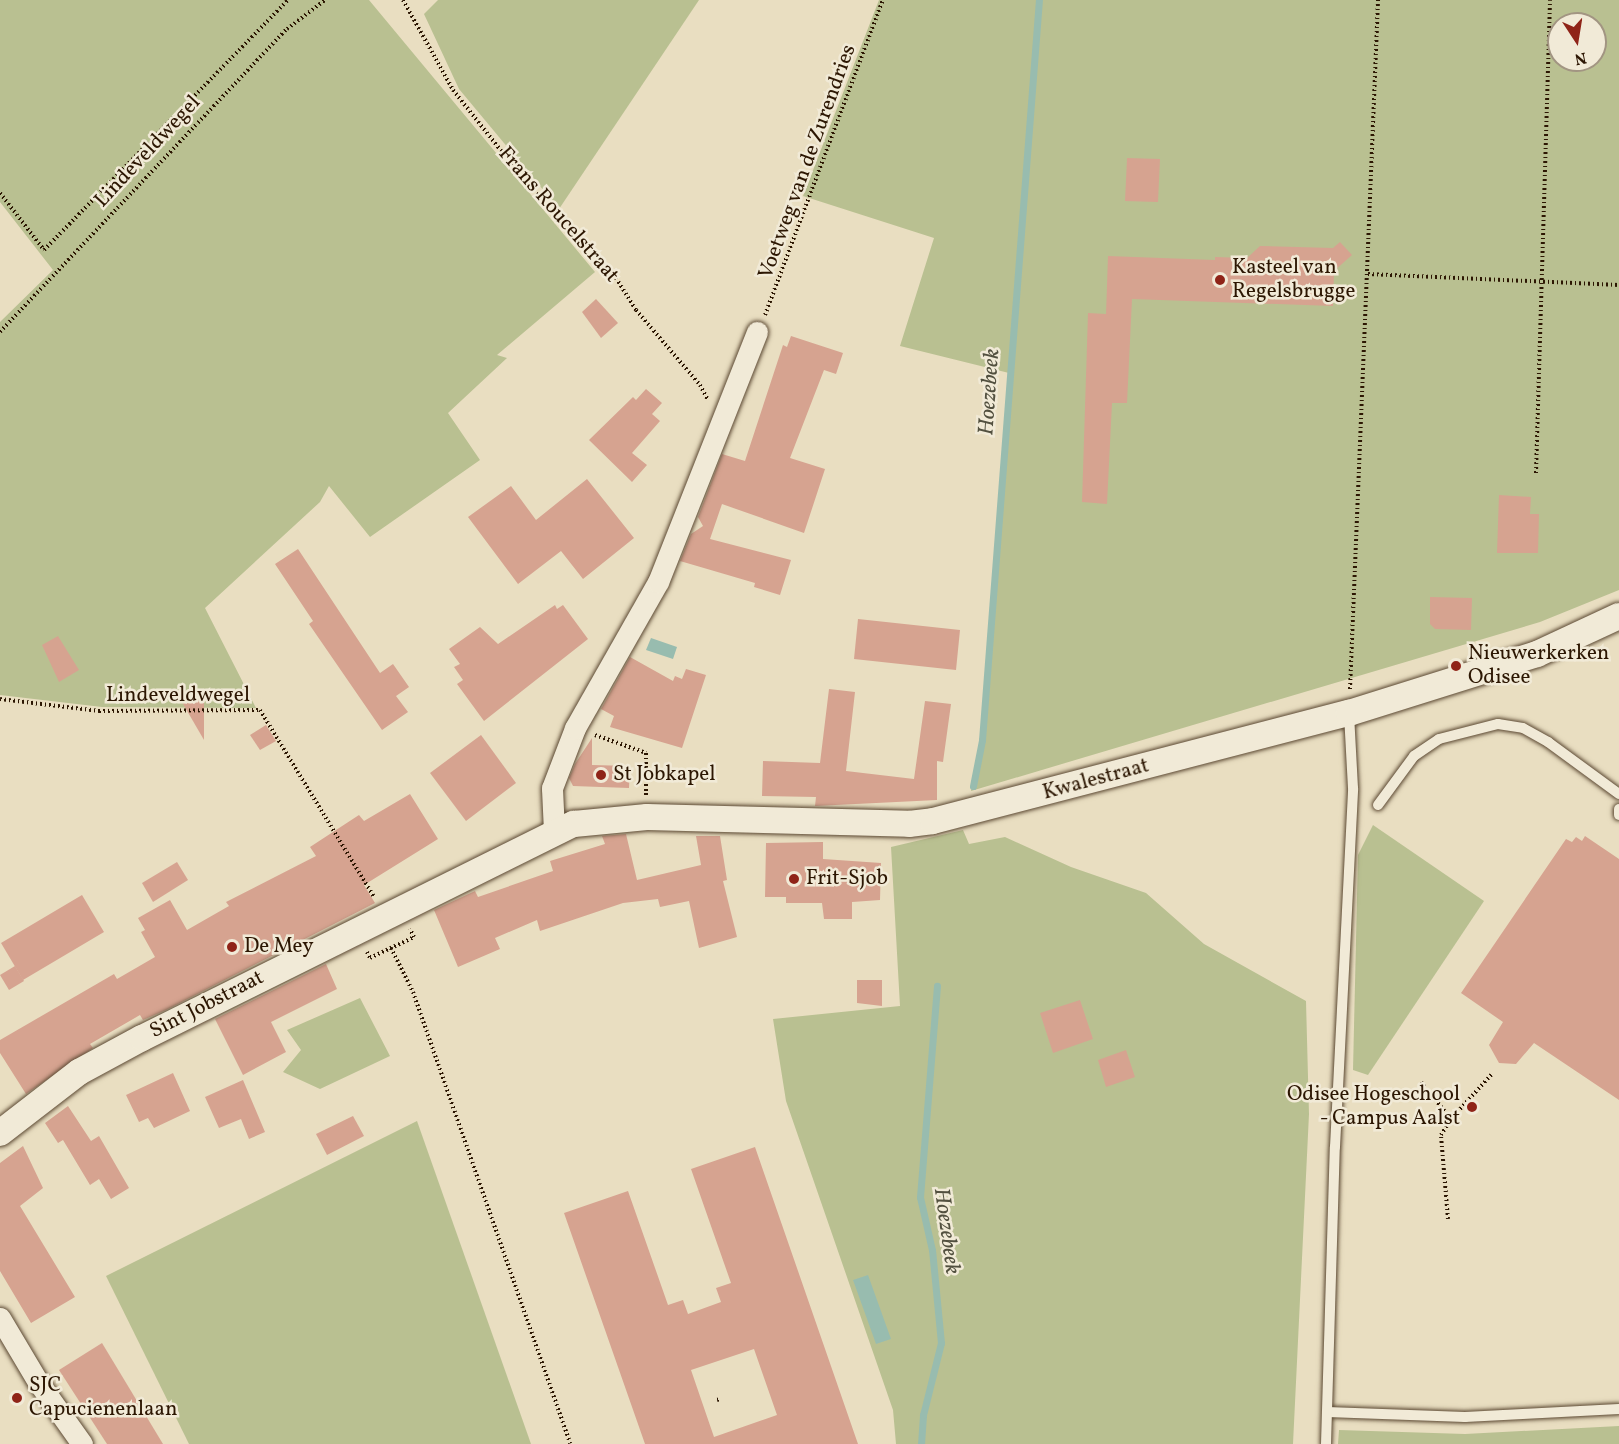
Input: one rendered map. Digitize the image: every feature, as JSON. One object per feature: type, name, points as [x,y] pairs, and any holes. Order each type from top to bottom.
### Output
[{"type":"street","points":[[554,831],[552,788],[575,728],[658,582],[757,332]]},
{"type":"street","name":"Kwalestraat","points":[[554,831],[596,820],[647,817],[909,824],[933,821],[1349,713],[1537,654],[1619,616]]},
{"type":"street","name":"Sint Jobstraat","points":[[0,1133],[90,1066],[554,831]]},
{"type":"street","points":[[0,1318],[38,1382],[82,1444]]},
{"type":"lane","points":[[1326,1444],[1335,1147],[1353,788],[1349,713]]},
{"type":"lane","points":[[1378,805],[1414,756],[1438,739],[1498,724],[1523,728],[1548,742],[1619,794]]},
{"type":"lane","points":[[1619,809],[1619,815]]},
{"type":"lane","points":[[1327,1412],[1465,1417],[1619,1409]]},
{"type":"path","points":[[0,193],[44,250],[288,0]]},
{"type":"path","name":"Lindeveldwegel","points":[[0,332],[279,37],[325,0]]},
{"type":"path","name":"Frans Roucelstraat","points":[[403,0],[453,90],[530,187],[616,278],[636,310],[700,385],[720,425]]},
{"type":"path","name":"Voetweg van de Zurendries","points":[[757,332],[778,287],[883,0]]},
{"type":"path","points":[[1349,713],[1378,0]]},
{"type":"path","points":[[1536,473],[1550,0]]},
{"type":"path","points":[[1368,274],[1619,285]]},
{"type":"path","name":"Lindeveldwegel","points":[[0,699],[99,711],[260,710],[386,916]]},
{"type":"path","points":[[575,728],[646,753],[647,817]]},
{"type":"path","points":[[391,948],[413,992],[570,1444]]},
{"type":"path","points":[[1448,1220],[1441,1135],[1451,1119],[1492,1074]]},
{"type":"path","points":[[1421,1082],[1451,1119]]},
{"type":"green space","points":[[0,0],[369,0],[595,272],[497,355],[507,358],[448,413],[480,460],[370,537],[329,486],[320,502],[205,608],[256,708],[102,707],[0,695],[0,322],[53,270],[0,202]]},
{"type":"green space","points":[[438,0],[699,0],[559,209],[459,89],[424,14]]},
{"type":"green space","points":[[879,0],[1619,0],[1619,590],[1540,622],[971,791],[982,740],[1009,373],[900,346],[934,238],[803,196]]},
{"type":"green space","points":[[1373,825],[1484,901],[1368,1075],[1353,1070],[1358,855]]},
{"type":"green space","points":[[963,830],[969,844],[1005,837],[1071,867],[1146,893],[1204,944],[1306,1001],[1309,1114],[1293,1444],[896,1444],[893,1410],[786,1101],[773,1019],[900,1006],[891,847]]},
{"type":"green space","points":[[360,998],[390,1056],[320,1089],[283,1072],[301,1050],[287,1030]]},
{"type":"green space","points":[[417,1121],[531,1444],[189,1444],[106,1276]]},
{"type":"green space","points":[[1619,1426],[1619,1444],[1338,1444],[1339,1430],[1465,1434]]},
{"type":"water","points":[[651,638],[677,647],[673,659],[646,650]]},
{"type":"water","points":[[868,1275],[891,1339],[876,1344],[853,1280]]},
{"type":"building","points":[[1127,158],[1160,159],[1158,202],[1125,201]]},
{"type":"building","name":"Kasteel van Regelsbrugge","points":[[1340,242],[1352,255],[1334,271],[1333,306],[1132,299],[1127,403],[1112,403],[1107,504],[1082,502],[1088,313],[1106,314],[1108,256],[1215,260],[1215,257],[1247,258],[1260,246],[1333,248]]},
{"type":"building","points":[[596,299],[618,323],[601,338],[582,312]]},
{"type":"building","points":[[791,336],[843,353],[836,374],[824,370],[790,458],[825,469],[804,533],[722,504],[710,539],[791,560],[780,595],[754,587],[755,583],[680,561],[691,534],[703,526],[698,517],[722,454],[745,461],[783,345],[787,347]]},
{"type":"building","points":[[646,389],[662,403],[652,414],[660,421],[632,453],[647,465],[632,482],[589,440],[633,397],[636,400]]},
{"type":"building","points":[[587,479],[634,538],[583,579],[561,551],[518,584],[468,517],[511,486],[536,520]]},
{"type":"building","points":[[1499,495],[1531,497],[1530,514],[1539,514],[1538,553],[1497,553]]},
{"type":"building","points":[[298,549],[380,673],[393,664],[409,687],[396,696],[408,712],[382,730],[309,624],[313,621],[275,564]]},
{"type":"building","points":[[1430,597],[1472,598],[1471,630],[1435,629],[1430,624]]},
{"type":"building","points":[[555,605],[557,609],[563,605],[588,639],[484,721],[457,684],[463,680],[454,667],[460,664],[449,649],[480,627],[498,644]]},
{"type":"building","points":[[858,619],[960,630],[956,670],[854,659]]},
{"type":"building","points":[[58,636],[79,670],[59,682],[42,645]]},
{"type":"building","points":[[630,657],[673,681],[675,676],[682,679],[686,669],[706,675],[682,748],[610,727],[614,716],[601,709]]},
{"type":"building","points":[[829,689],[855,692],[846,771],[914,779],[925,701],[951,704],[943,762],[937,761],[937,800],[815,806],[816,797],[762,796],[763,761],[820,763]]},
{"type":"building","points":[[179,697],[204,697],[204,740]]},
{"type":"building","points":[[266,725],[276,741],[260,750],[250,735]]},
{"type":"building","points":[[481,735],[516,783],[466,821],[430,773]]},
{"type":"building","name":"St Jobkapel","points":[[592,738],[592,765],[630,766],[629,788],[573,786],[569,778]]},
{"type":"building","points":[[410,794],[438,839],[364,885],[375,903],[166,1010],[143,1020],[140,1015],[90,1044],[93,1048],[26,1094],[0,1053],[0,1040],[114,974],[117,979],[155,957],[141,932],[145,930],[138,918],[170,900],[187,930],[229,906],[226,902],[316,856],[310,847],[359,815],[364,821]]},
{"type":"building","points":[[626,834],[637,880],[701,865],[696,836],[720,836],[727,880],[723,881],[737,937],[699,948],[689,901],[660,907],[658,899],[623,903],[540,931],[537,920],[495,938],[500,949],[458,967],[434,910],[475,891],[478,897],[553,871],[550,861],[605,844],[602,836]]},
{"type":"building","points":[[1585,836],[1619,859],[1619,1100],[1534,1043],[1516,1064],[1499,1063],[1489,1045],[1503,1022],[1461,993],[1566,839],[1572,842],[1576,837],[1582,841]]},
{"type":"building","points":[[823,842],[823,859],[881,863],[880,900],[852,902],[852,919],[824,919],[822,903],[786,903],[786,897],[765,897],[766,843]]},
{"type":"building","points":[[177,862],[188,880],[153,902],[142,883]]},
{"type":"building","points":[[82,895],[104,932],[23,980],[1,943]]},
{"type":"building","points":[[326,964],[337,989],[271,1022],[286,1052],[243,1075],[215,1019]]},
{"type":"building","points":[[15,966],[24,981],[9,990],[0,975]]},
{"type":"building","points":[[857,980],[882,980],[882,1006],[857,1003]]},
{"type":"building","points":[[1080,1000],[1093,1039],[1053,1053],[1040,1013]]},
{"type":"building","points":[[1126,1050],[1135,1077],[1106,1087],[1098,1060]]},
{"type":"building","points":[[173,1073],[190,1111],[154,1128],[148,1118],[139,1122],[126,1095]]},
{"type":"building","points":[[243,1080],[265,1132],[249,1139],[241,1119],[219,1128],[205,1097]]},
{"type":"building","points":[[68,1106],[91,1141],[99,1136],[129,1188],[111,1199],[99,1179],[90,1185],[63,1140],[58,1143],[45,1123]]},
{"type":"building","points":[[353,1116],[364,1136],[327,1155],[316,1134]]},
{"type":"building","points":[[23,1146],[43,1188],[20,1206],[75,1297],[31,1323],[0,1271],[0,1163]]},
{"type":"building","points":[[755,1147],[858,1444],[645,1444],[564,1213],[628,1191],[668,1305],[683,1300],[688,1314],[721,1302],[716,1288],[731,1283],[691,1169]],"holes":[[[754,1349],[777,1415],[714,1437],[691,1370]]]},
{"type":"building","points":[[102,1343],[163,1444],[107,1444],[59,1370]]},
{"type":"waterway","name":"Hoezebeek","points":[[973,786],[982,740],[1039,0]]},
{"type":"waterway","name":"Hoezebeek","points":[[921,1444],[923,1415],[941,1343],[932,1250],[920,1197],[937,986]]},
{"type":"place","name":"Kasteel van Regelsbrugge","points":[[1220,280]]},
{"type":"place","name":"Nieuwerkerken Odisee","points":[[1456,666]]},
{"type":"place","name":"St Jobkapel","points":[[601,775]]},
{"type":"place","name":"Frit-Sjob","points":[[794,879]]},
{"type":"place","name":"De Mey","points":[[232,947]]},
{"type":"place","name":"Odisee Hogeschool - Campus Aalst","points":[[1472,1107]]},
{"type":"place","name":"SJC Capucienenlaan","points":[[17,1398]]}]
